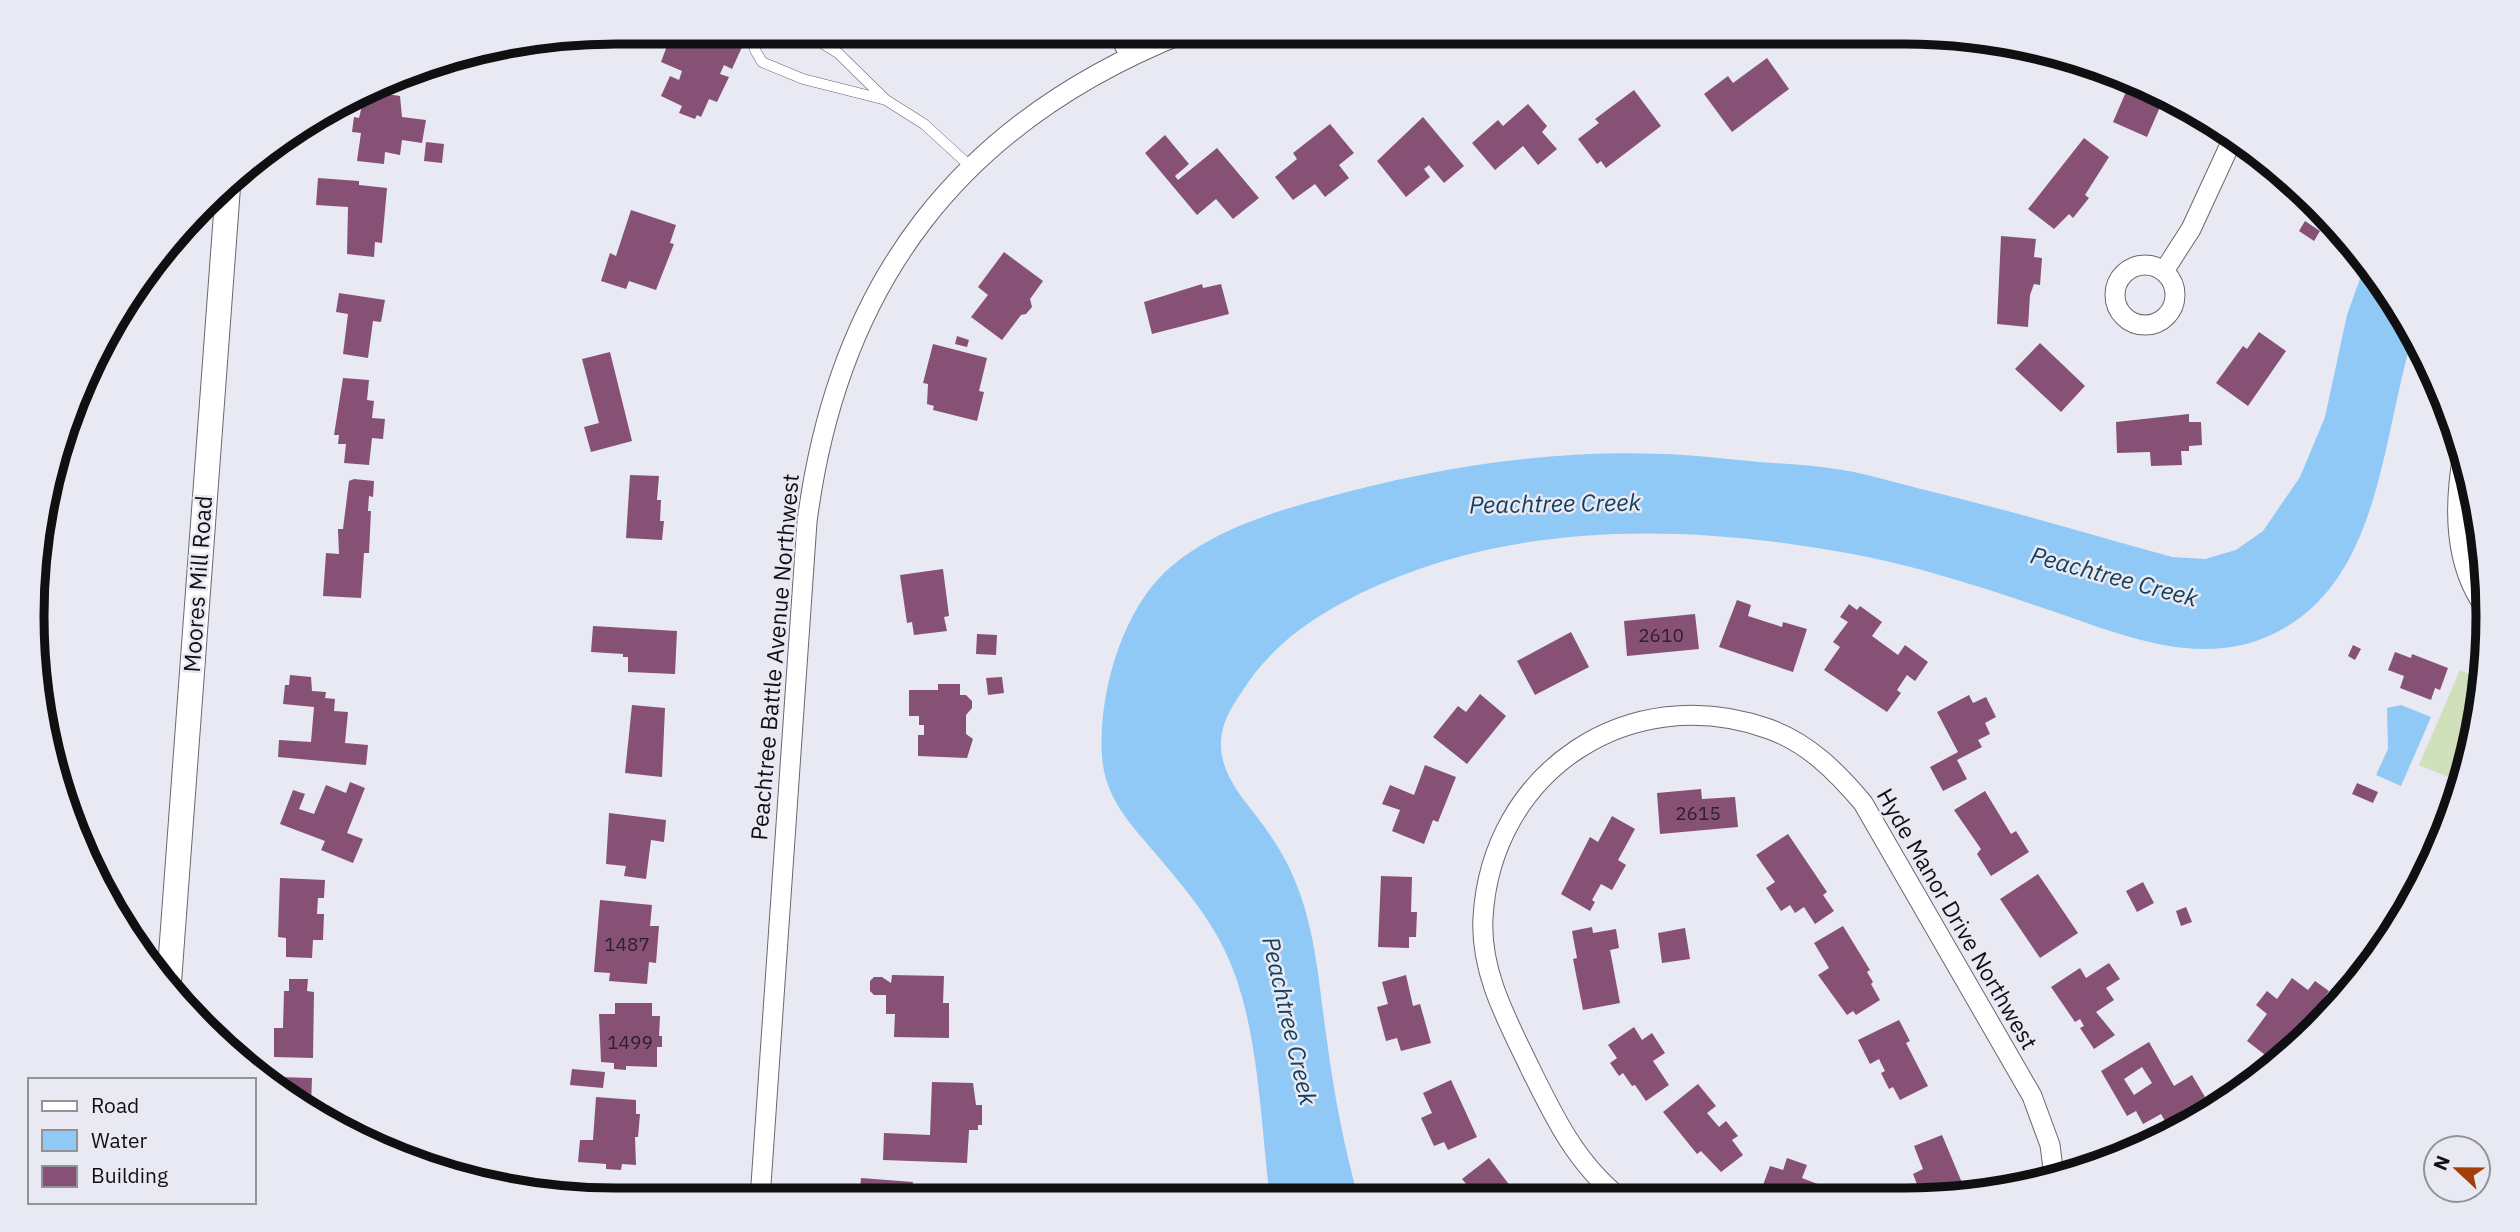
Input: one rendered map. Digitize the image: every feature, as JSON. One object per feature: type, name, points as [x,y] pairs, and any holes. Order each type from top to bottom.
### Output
[{"type":"street","points":[[1124,44],[1129,55]]},
{"type":"street","name":"Peachtree Battle Avenue Northwest","points":[[761,1188],[806,536],[815,461],[837,381],[876,292],[909,241],[971,167],[1030,115],[1078,83],[1129,55],[1157,44]]},
{"type":"street","points":[[2164,271],[2191,229],[2230,146]]},
{"type":"street","name":"Moores Mill Road","points":[[170,973],[227,196]]},
{"type":"street","points":[[2459,478],[2459,539],[2466,570],[2475,588]]},
{"type":"street","name":"Hyde Manor Drive Northwest","points":[[1610,1188],[1590,1169],[1570,1144],[1498,1001],[1487,962],[1483,920],[1490,869],[1509,822],[1538,781],[1574,750],[1612,730],[1650,718],[1689,714],[1729,717],[1771,730],[1806,748],[1837,773],[1863,803],[2032,1096],[2050,1144],[2053,1169]]},
{"type":"lane","points":[[755,44],[762,62],[803,79],[886,100]]},
{"type":"lane","points":[[823,44],[838,53],[886,100],[924,124],[971,167]]},
{"type":"green space","points":[[2460,670],[2473,676],[2465,728],[2453,779],[2419,765]]},
{"type":"water","name":"Peachtree Creek","points":[[2362,273],[2410,349],[2374,498],[2359,538],[2339,575],[2313,606],[2279,631],[2249,643],[2220,648],[2159,644],[2129,637],[1955,579],[1890,562],[1805,546],[1676,534],[1611,534],[1546,540],[1483,551],[1421,568],[1361,593],[1325,612],[1294,634],[1265,661],[1236,701],[1223,728],[1222,754],[1229,777],[1277,845],[1301,896],[1316,957],[1340,1120],[1356,1188],[1269,1188],[1252,1039],[1245,1008],[1225,951],[1183,886],[1116,803],[1104,773],[1104,708],[1116,657],[1136,610],[1149,590],[1182,558],[1238,526],[1279,511],[1363,488],[1491,463],[1621,453],[1687,455],[1847,471],[1984,505],[2172,557],[2205,559],[2236,550],[2263,531],[2300,477],[2325,417],[2347,315]]},
{"type":"water","points":[[2401,705],[2431,717],[2401,786],[2376,775],[2388,749],[2387,708]]},
{"type":"building","points":[[668,44],[743,45],[732,69],[724,65],[720,74],[729,77],[717,102],[709,99],[701,117],[697,115],[695,119],[679,113],[682,106],[661,96],[670,76],[679,80],[682,71],[661,62]]},
{"type":"building","points":[[1767,58],[1789,89],[1732,132],[1704,94],[1728,76],[1733,83]]},
{"type":"building","points":[[2127,89],[2160,107],[2147,137],[2113,122]]},
{"type":"building","points":[[1634,90],[1661,126],[1606,168],[1601,161],[1597,164],[1578,139],[1599,123],[1595,119]]},
{"type":"building","points":[[383,94],[400,96],[402,117],[426,120],[422,143],[402,140],[400,155],[385,152],[384,164],[357,161],[361,133],[352,132],[354,117],[359,118],[363,103]]},
{"type":"building","points":[[1528,104],[1547,126],[1542,132],[1557,149],[1538,165],[1523,146],[1495,170],[1472,143],[1498,120],[1503,126]]},
{"type":"building","points":[[1423,117],[1464,166],[1444,183],[1429,165],[1424,169],[1430,177],[1406,197],[1377,161]]},
{"type":"building","points":[[1330,124],[1354,153],[1339,165],[1349,178],[1325,197],[1315,184],[1293,200],[1275,177],[1297,159],[1293,153]]},
{"type":"building","points":[[1165,135],[1189,164],[1175,176],[1178,180],[1217,148],[1259,198],[1233,219],[1216,199],[1197,215],[1145,153]]},
{"type":"building","points":[[2084,138],[2109,157],[2085,195],[2089,198],[2073,218],[2069,214],[2054,229],[2028,209]]},
{"type":"building","points":[[426,142],[444,144],[442,163],[424,161]]},
{"type":"building","points":[[318,178],[359,181],[359,185],[387,188],[382,243],[375,242],[374,257],[347,254],[348,207],[316,205]]},
{"type":"building","points":[[631,210],[676,225],[670,243],[674,244],[656,290],[629,281],[626,289],[601,281],[610,253],[616,256]]},
{"type":"building","points":[[2305,221],[2320,231],[2314,241],[2299,231]]},
{"type":"building","points":[[2001,236],[2036,239],[2034,257],[2042,258],[2040,285],[2034,284],[2030,295],[2028,327],[1997,324]]},
{"type":"building","points":[[1004,252],[1043,281],[1030,299],[1032,307],[1026,314],[1021,315],[1002,340],[971,317],[988,295],[978,287]]},
{"type":"building","points":[[1202,284],[1203,288],[1221,284],[1229,314],[1152,334],[1144,302]]},
{"type":"building","points":[[339,293],[385,300],[381,322],[373,321],[368,358],[343,354],[348,314],[336,312]]},
{"type":"building","points":[[2259,332],[2286,351],[2248,406],[2216,383],[2243,346],[2247,349]]},
{"type":"building","points":[[957,336],[969,340],[967,347],[955,344]]},
{"type":"building","points":[[2040,343],[2085,386],[2061,412],[2015,369]]},
{"type":"building","points":[[933,344],[987,358],[979,391],[984,392],[977,421],[933,410],[934,406],[927,404],[928,384],[923,383]]},
{"type":"building","points":[[610,352],[632,441],[591,452],[584,427],[599,423],[582,359]]},
{"type":"building","points":[[343,378],[369,380],[367,400],[374,401],[372,418],[385,419],[383,439],[372,438],[369,465],[344,463],[346,444],[338,444],[339,435],[334,435]]},
{"type":"building","points":[[2189,414],[2189,422],[2201,422],[2202,445],[2189,446],[2189,451],[2181,451],[2182,465],[2151,466],[2150,452],[2117,453],[2116,422]]},
{"type":"building","points":[[630,475],[659,476],[657,500],[661,500],[660,521],[664,521],[662,540],[626,538]]},
{"type":"building","points":[[349,481],[374,481],[373,497],[369,496],[369,553],[364,553],[361,598],[323,596],[326,553],[339,554],[338,529],[343,529]]},
{"type":"building","points":[[943,569],[949,616],[944,617],[947,631],[914,635],[912,622],[907,623],[900,575]]},
{"type":"building","points":[[1737,600],[1751,605],[1748,616],[1782,627],[1783,622],[1807,629],[1793,672],[1719,647]]},
{"type":"building","points":[[1849,604],[1857,610],[1860,606],[1882,622],[1872,636],[1898,655],[1905,645],[1928,662],[1915,681],[1907,675],[1897,690],[1901,693],[1887,712],[1824,670],[1840,647],[1833,642],[1848,622],[1840,617]]},
{"type":"building","points":[[1695,614],[1699,649],[1627,656],[1624,621]]},
{"type":"building","points":[[593,626],[677,631],[675,674],[628,672],[628,657],[623,657],[623,654],[591,652]]},
{"type":"building","points":[[1571,632],[1589,667],[1535,695],[1517,661]]},
{"type":"building","points":[[977,634],[997,635],[996,655],[976,654]]},
{"type":"building","points":[[2353,645],[2361,649],[2355,660],[2348,656]]},
{"type":"building","points":[[2395,652],[2411,658],[2412,654],[2448,668],[2440,690],[2435,688],[2431,700],[2400,688],[2404,676],[2388,670]]},
{"type":"building","points":[[290,675],[311,677],[312,691],[326,692],[325,698],[335,699],[334,711],[348,712],[345,743],[368,745],[366,765],[278,757],[279,740],[311,742],[314,707],[283,704],[285,685],[289,685]]},
{"type":"building","points":[[1002,677],[1004,693],[988,695],[986,678]]},
{"type":"building","points":[[938,684],[960,684],[960,695],[966,695],[972,701],[972,708],[966,715],[966,734],[973,739],[967,758],[918,756],[918,735],[924,735],[924,725],[919,725],[919,716],[909,716],[909,690],[938,690]]},
{"type":"building","points":[[1480,694],[1506,716],[1467,764],[1433,737],[1458,706],[1466,712]]},
{"type":"building","points":[[1969,695],[1973,703],[1986,697],[1996,717],[1985,723],[1990,734],[1978,740],[1982,747],[1957,760],[1967,779],[1943,791],[1930,767],[1958,752],[1937,712]]},
{"type":"building","points":[[632,705],[665,708],[662,777],[625,773]]},
{"type":"building","points":[[1425,765],[1456,777],[1438,822],[1433,820],[1424,844],[1392,831],[1400,810],[1382,804],[1390,785],[1414,795]]},
{"type":"building","points":[[350,782],[365,788],[347,833],[363,839],[353,863],[321,850],[325,841],[280,824],[293,790],[305,794],[299,809],[314,814],[326,785],[346,793]]},
{"type":"building","points":[[2357,783],[2378,792],[2373,803],[2352,794]]},
{"type":"building","points":[[1701,789],[1702,799],[1735,797],[1738,827],[1660,834],[1657,793]]},
{"type":"building","points":[[1985,791],[2011,834],[2016,831],[2029,852],[1991,876],[1977,854],[1981,849],[1954,810]]},
{"type":"building","points":[[609,813],[666,820],[664,842],[651,840],[646,879],[624,876],[626,866],[606,864]]},
{"type":"building","points":[[1612,816],[1635,829],[1618,860],[1626,865],[1612,890],[1601,884],[1592,900],[1595,902],[1590,911],[1561,894],[1590,837],[1598,842]]},
{"type":"building","points":[[1788,834],[1827,892],[1823,895],[1834,911],[1815,924],[1804,907],[1795,913],[1790,905],[1781,911],[1766,888],[1775,882],[1756,855]]},
{"type":"building","points":[[2038,874],[2078,933],[2040,958],[2000,899]]},
{"type":"building","points":[[1381,876],[1412,877],[1411,912],[1417,912],[1416,937],[1409,937],[1409,948],[1378,947]]},
{"type":"building","points":[[280,878],[325,880],[324,898],[318,898],[317,914],[324,914],[323,940],[313,940],[312,958],[286,957],[286,938],[278,937]]},
{"type":"building","points":[[2143,882],[2154,903],[2137,912],[2126,891]]},
{"type":"building","points":[[600,900],[652,905],[650,926],[659,926],[656,963],[649,962],[647,984],[609,981],[610,973],[594,972]]},
{"type":"building","points":[[2186,907],[2192,922],[2181,926],[2176,911]]},
{"type":"building","points":[[1843,926],[1870,970],[1867,972],[1873,982],[1871,984],[1880,1000],[1856,1015],[1853,1011],[1847,1015],[1818,975],[1829,968],[1814,943]]},
{"type":"building","points":[[1592,927],[1593,933],[1616,929],[1619,948],[1610,950],[1620,1003],[1583,1010],[1573,959],[1577,958],[1572,931]]},
{"type":"building","points":[[1685,928],[1690,959],[1662,963],[1658,933]]},
{"type":"building","points":[[2109,963],[2120,979],[2106,988],[2114,1000],[2096,1012],[2115,1035],[2094,1049],[2080,1028],[2084,1026],[2080,1019],[2075,1022],[2051,987],[2080,968],[2086,978]]},
{"type":"building","points":[[892,975],[944,976],[943,1003],[949,1003],[949,1038],[894,1037],[895,1014],[886,1014],[886,995],[874,995],[870,991],[870,981],[874,977],[882,977],[891,983]]},
{"type":"building","points":[[1406,975],[1413,1006],[1420,1004],[1431,1043],[1401,1051],[1397,1038],[1386,1041],[1377,1007],[1388,1004],[1382,982]]},
{"type":"building","points":[[2292,978],[2308,990],[2315,981],[2329,991],[2305,1025],[2268,1057],[2247,1041],[2267,1014],[2256,1005],[2267,991],[2277,999]]},
{"type":"building","points":[[289,979],[308,979],[307,991],[314,992],[313,1058],[274,1057],[274,1028],[283,1028],[284,991],[289,991]]},
{"type":"building","points":[[615,1003],[652,1003],[652,1016],[660,1016],[659,1036],[662,1036],[662,1047],[657,1047],[657,1067],[626,1066],[626,1070],[614,1069],[614,1063],[601,1062],[599,1014],[615,1014]]},
{"type":"building","points":[[1899,1020],[1910,1041],[1906,1043],[1928,1086],[1900,1100],[1893,1087],[1889,1089],[1881,1073],[1885,1071],[1879,1059],[1870,1064],[1858,1040]]},
{"type":"building","points":[[1634,1027],[1642,1040],[1652,1033],[1665,1053],[1653,1061],[1669,1085],[1646,1101],[1635,1085],[1632,1086],[1623,1073],[1619,1076],[1610,1063],[1617,1058],[1608,1045]]},
{"type":"building","points":[[2149,1042],[2174,1086],[2192,1075],[2205,1097],[2165,1121],[2161,1114],[2143,1124],[2136,1111],[2127,1116],[2101,1071]],"holes":[[[2142,1067],[2152,1083],[2134,1095],[2124,1079]]]},
{"type":"building","points":[[572,1069],[605,1072],[603,1088],[570,1085]]},
{"type":"building","points":[[278,1077],[312,1078],[311,1100],[298,1092]]},
{"type":"building","points":[[1451,1080],[1477,1137],[1448,1150],[1444,1142],[1434,1146],[1421,1118],[1432,1113],[1423,1093]]},
{"type":"building","points":[[932,1082],[973,1083],[976,1105],[982,1105],[982,1125],[978,1125],[978,1130],[969,1130],[967,1163],[883,1160],[884,1133],[930,1135]]},
{"type":"building","points":[[1698,1084],[1716,1106],[1707,1113],[1719,1127],[1726,1121],[1738,1136],[1732,1140],[1743,1155],[1721,1172],[1701,1151],[1697,1154],[1663,1112]]},
{"type":"building","points":[[596,1097],[636,1100],[636,1114],[640,1114],[638,1137],[635,1137],[636,1165],[622,1164],[621,1170],[606,1169],[606,1164],[578,1162],[580,1140],[593,1140]]},
{"type":"building","points":[[1942,1135],[1963,1185],[1918,1188],[1913,1174],[1923,1169],[1914,1146]]},
{"type":"building","points":[[1489,1158],[1512,1188],[1470,1188],[1462,1179]]},
{"type":"building","points":[[1787,1158],[1807,1165],[1802,1178],[1828,1188],[1762,1188],[1770,1166],[1783,1170]]},
{"type":"building","points":[[861,1178],[913,1182],[912,1188],[860,1188]]}]
